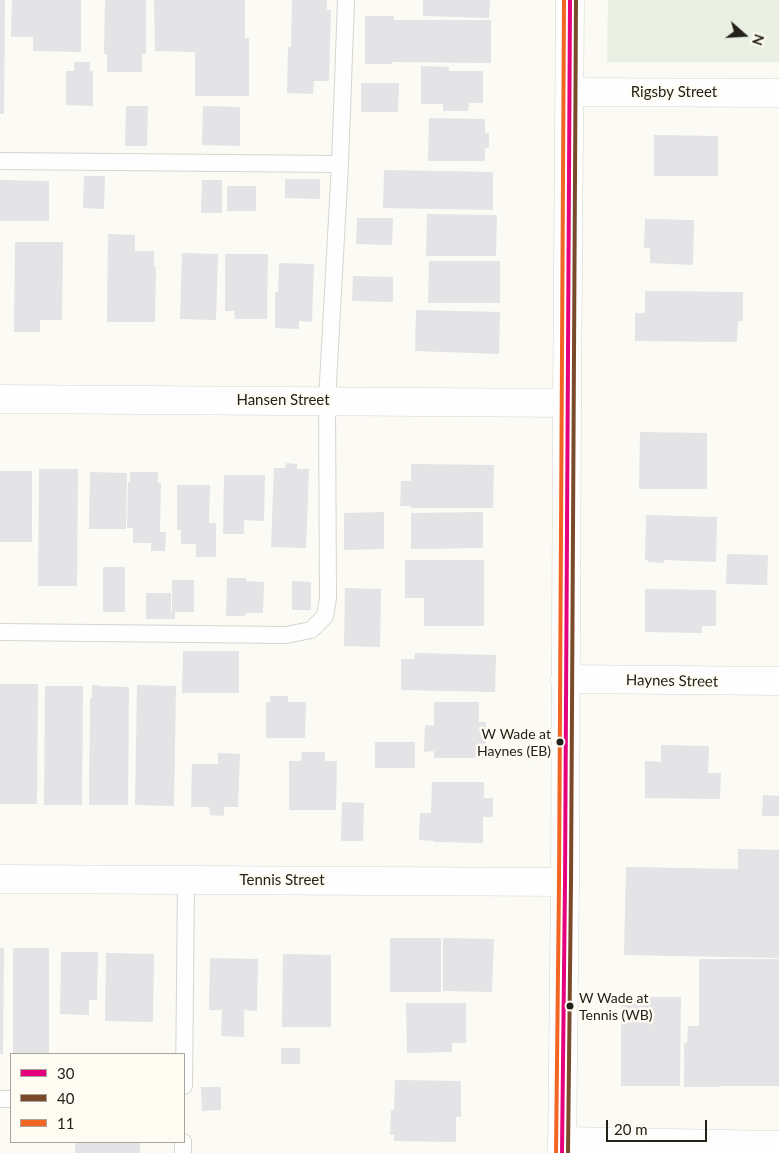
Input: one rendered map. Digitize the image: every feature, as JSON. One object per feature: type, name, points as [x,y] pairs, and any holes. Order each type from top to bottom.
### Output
[{"type":"street","points":[[570,0],[562,1147],[768,1148]]},
{"type":"street","name":"Rigsby Street","points":[[570,92],[779,92]]},
{"type":"street","name":"Hansen Street","points":[[0,398],[566,403]]},
{"type":"street","name":"Haynes Street","points":[[565,679],[779,682]]},
{"type":"street","name":"Tennis Street","points":[[0,879],[565,882]]},
{"type":"lane","points":[[0,632],[286,635],[311,630],[325,616],[328,598],[327,401],[340,164],[346,0]]},
{"type":"lane","points":[[0,161],[340,164]]},
{"type":"lane","points":[[184,1053],[186,880]]},
{"type":"shaded area","points":[[608,0],[779,0],[779,62],[607,62]]},
{"type":"building","points":[[0,0],[5,0],[4,114],[0,114]]},
{"type":"building","points":[[12,0],[81,0],[81,52],[33,51],[33,37],[11,37]]},
{"type":"building","points":[[105,0],[146,0],[146,54],[142,54],[142,72],[107,72],[107,54],[104,54]]},
{"type":"building","points":[[154,0],[245,0],[245,38],[249,38],[249,96],[195,96],[195,52],[155,51]]},
{"type":"building","points":[[292,0],[327,0],[327,10],[331,10],[329,81],[314,81],[313,94],[287,93],[288,47],[291,47]]},
{"type":"building","points":[[423,0],[490,0],[489,18],[423,16]]},
{"type":"building","points":[[365,16],[394,16],[394,20],[491,20],[491,63],[392,62],[392,64],[365,64]]},
{"type":"building","points":[[74,62],[90,62],[90,71],[93,71],[93,106],[66,105],[66,71],[74,71]]},
{"type":"building","points":[[421,66],[449,67],[449,71],[483,71],[483,103],[469,103],[468,111],[443,111],[443,104],[421,104]]},
{"type":"building","points":[[361,83],[399,83],[398,112],[361,112]]},
{"type":"building","points":[[126,106],[148,106],[147,146],[125,146]]},
{"type":"building","points":[[203,106],[240,107],[240,146],[202,145]]},
{"type":"building","points":[[429,118],[485,119],[485,133],[489,133],[489,148],[485,148],[485,161],[428,161]]},
{"type":"building","points":[[654,135],[718,136],[718,176],[654,176]]},
{"type":"building","points":[[384,170],[493,172],[493,210],[383,208]]},
{"type":"building","points":[[84,176],[105,176],[104,209],[83,208]]},
{"type":"building","points":[[285,179],[320,179],[320,199],[285,198]]},
{"type":"building","points":[[0,180],[49,181],[49,221],[0,221]]},
{"type":"building","points":[[202,180],[222,180],[222,213],[201,213]]},
{"type":"building","points":[[227,186],[256,186],[256,211],[227,211]]},
{"type":"building","points":[[427,214],[497,215],[496,256],[426,256]]},
{"type":"building","points":[[357,218],[393,218],[392,245],[356,244]]},
{"type":"building","points":[[645,219],[694,220],[693,265],[650,263],[650,248],[644,248]]},
{"type":"building","points":[[108,234],[135,235],[135,251],[154,251],[154,267],[156,267],[155,322],[107,322]]},
{"type":"building","points":[[15,242],[63,242],[62,320],[40,320],[40,332],[14,332]]},
{"type":"building","points":[[182,253],[218,254],[216,320],[180,319]]},
{"type":"building","points":[[225,254],[268,254],[267,319],[235,319],[234,311],[225,311]]},
{"type":"building","points":[[429,261],[500,261],[500,303],[428,303]]},
{"type":"building","points":[[279,263],[314,264],[312,322],[299,321],[299,329],[275,328],[275,292],[278,292]]},
{"type":"building","points":[[353,276],[393,277],[393,302],[352,301]]},
{"type":"building","points":[[645,291],[743,292],[743,321],[738,321],[737,342],[635,341],[635,313],[645,313]]},
{"type":"building","points":[[416,310],[500,312],[499,354],[415,351]]},
{"type":"building","points":[[640,432],[707,433],[707,489],[639,489]]},
{"type":"building","points":[[286,463],[297,464],[297,469],[309,469],[306,548],[271,547],[274,468],[285,468]]},
{"type":"building","points":[[411,464],[494,465],[493,508],[411,508],[411,506],[400,506],[401,481],[411,481]]},
{"type":"building","points":[[39,469],[78,469],[77,586],[38,586]]},
{"type":"building","points":[[0,471],[32,471],[32,542],[0,542]]},
{"type":"building","points":[[90,472],[127,473],[126,529],[89,529]]},
{"type":"building","points":[[130,472],[158,472],[158,483],[161,483],[160,532],[166,532],[165,551],[151,551],[151,543],[133,543],[133,528],[127,528]]},
{"type":"building","points":[[224,475],[265,475],[264,521],[244,520],[244,534],[223,534]]},
{"type":"building","points":[[177,485],[210,485],[209,523],[216,523],[216,557],[196,557],[196,544],[181,544],[181,530],[177,530]]},
{"type":"building","points":[[384,512],[384,549],[344,550],[344,513]]},
{"type":"building","points":[[483,512],[483,548],[411,549],[411,513]]},
{"type":"building","points":[[646,515],[717,517],[716,562],[664,560],[664,563],[647,562],[648,560],[645,560]]},
{"type":"building","points":[[727,554],[768,555],[767,585],[726,584]]},
{"type":"building","points":[[405,560],[484,560],[484,626],[424,626],[424,598],[405,598]]},
{"type":"building","points":[[103,567],[125,567],[125,612],[103,612]]},
{"type":"building","points":[[227,578],[246,578],[246,581],[264,582],[263,613],[246,613],[245,616],[226,616]]},
{"type":"building","points":[[172,580],[194,580],[194,612],[175,612],[175,619],[146,619],[146,593],[171,593],[172,613]]},
{"type":"building","points":[[292,581],[311,582],[311,610],[292,610]]},
{"type":"building","points":[[345,588],[381,589],[380,647],[344,646]]},
{"type":"building","points":[[645,589],[716,590],[716,626],[702,626],[702,633],[645,632]]},
{"type":"building","points":[[183,651],[239,651],[239,693],[182,693]]},
{"type":"building","points":[[415,653],[496,655],[495,692],[401,690],[401,659],[414,659]]},
{"type":"building","points":[[0,684],[38,684],[37,804],[0,804]]},
{"type":"building","points":[[92,685],[129,687],[128,805],[89,805],[90,698],[92,698]]},
{"type":"building","points":[[137,685],[176,686],[174,806],[135,805]]},
{"type":"building","points":[[45,686],[83,686],[82,805],[44,805]]},
{"type":"building","points":[[270,696],[288,696],[288,702],[306,702],[305,738],[266,738],[266,702],[270,702]]},
{"type":"building","points":[[434,702],[479,702],[479,722],[486,722],[486,758],[434,758],[434,751],[424,752],[425,725],[434,726]]},
{"type":"building","points":[[375,742],[415,742],[415,768],[375,768]]},
{"type":"building","points":[[661,745],[709,746],[708,773],[721,773],[720,799],[645,798],[645,761],[661,762]]},
{"type":"building","points":[[302,752],[325,752],[325,761],[337,761],[336,810],[289,810],[289,761],[301,761]]},
{"type":"building","points":[[218,753],[240,754],[238,807],[224,807],[224,816],[210,815],[209,807],[191,807],[192,764],[218,764]]},
{"type":"building","points":[[432,782],[484,782],[484,798],[493,798],[493,817],[483,817],[483,843],[419,840],[420,813],[431,813]]},
{"type":"building","points":[[763,795],[779,796],[779,816],[762,816]]},
{"type":"building","points":[[342,802],[364,803],[363,841],[341,841]]},
{"type":"building","points":[[738,849],[779,850],[779,958],[624,955],[626,867],[738,869]]},
{"type":"building","points":[[390,938],[441,938],[441,992],[390,992]]},
{"type":"building","points":[[443,938],[494,939],[492,992],[443,991]]},
{"type":"building","points":[[0,948],[4,948],[3,1054],[0,1054]]},
{"type":"building","points":[[13,948],[49,948],[49,1053],[13,1053]]},
{"type":"building","points":[[61,952],[98,952],[97,1000],[89,1000],[89,1015],[60,1014]]},
{"type":"building","points":[[106,953],[154,954],[153,1022],[105,1021]]},
{"type":"building","points":[[283,954],[331,955],[331,1027],[282,1027]]},
{"type":"building","points":[[210,958],[258,959],[257,1011],[244,1010],[244,1037],[221,1036],[222,1010],[209,1010]]},
{"type":"building","points":[[699,959],[779,959],[779,1086],[684,1087],[684,1043],[687,1043],[688,1026],[699,1026]]},
{"type":"building","points":[[621,997],[681,997],[680,1086],[621,1086]]},
{"type":"building","points":[[406,1003],[466,1003],[466,1043],[452,1043],[452,1052],[407,1053]]},
{"type":"building","points":[[281,1048],[300,1048],[300,1064],[281,1064]]},
{"type":"building","points":[[395,1080],[461,1081],[461,1117],[456,1117],[456,1142],[394,1141],[394,1135],[390,1135],[391,1110],[394,1110]]},
{"type":"building","points":[[201,1087],[221,1087],[221,1110],[202,1111]]},
{"type":"building","points":[[75,1143],[140,1143],[140,1153],[75,1153]]},
{"type":"transit line","name":"11","points":[[556,1153],[564,0]]},
{"type":"transit line","name":"30","points":[[562,1153],[570,0]]},
{"type":"transit line","name":"40","points":[[568,1153],[576,0]]},
{"type":"place","name":"W Wade at Haynes (EB)","points":[[560,742]]},
{"type":"place","name":"W Wade at Tennis (WB)","points":[[570,1006]]}]
